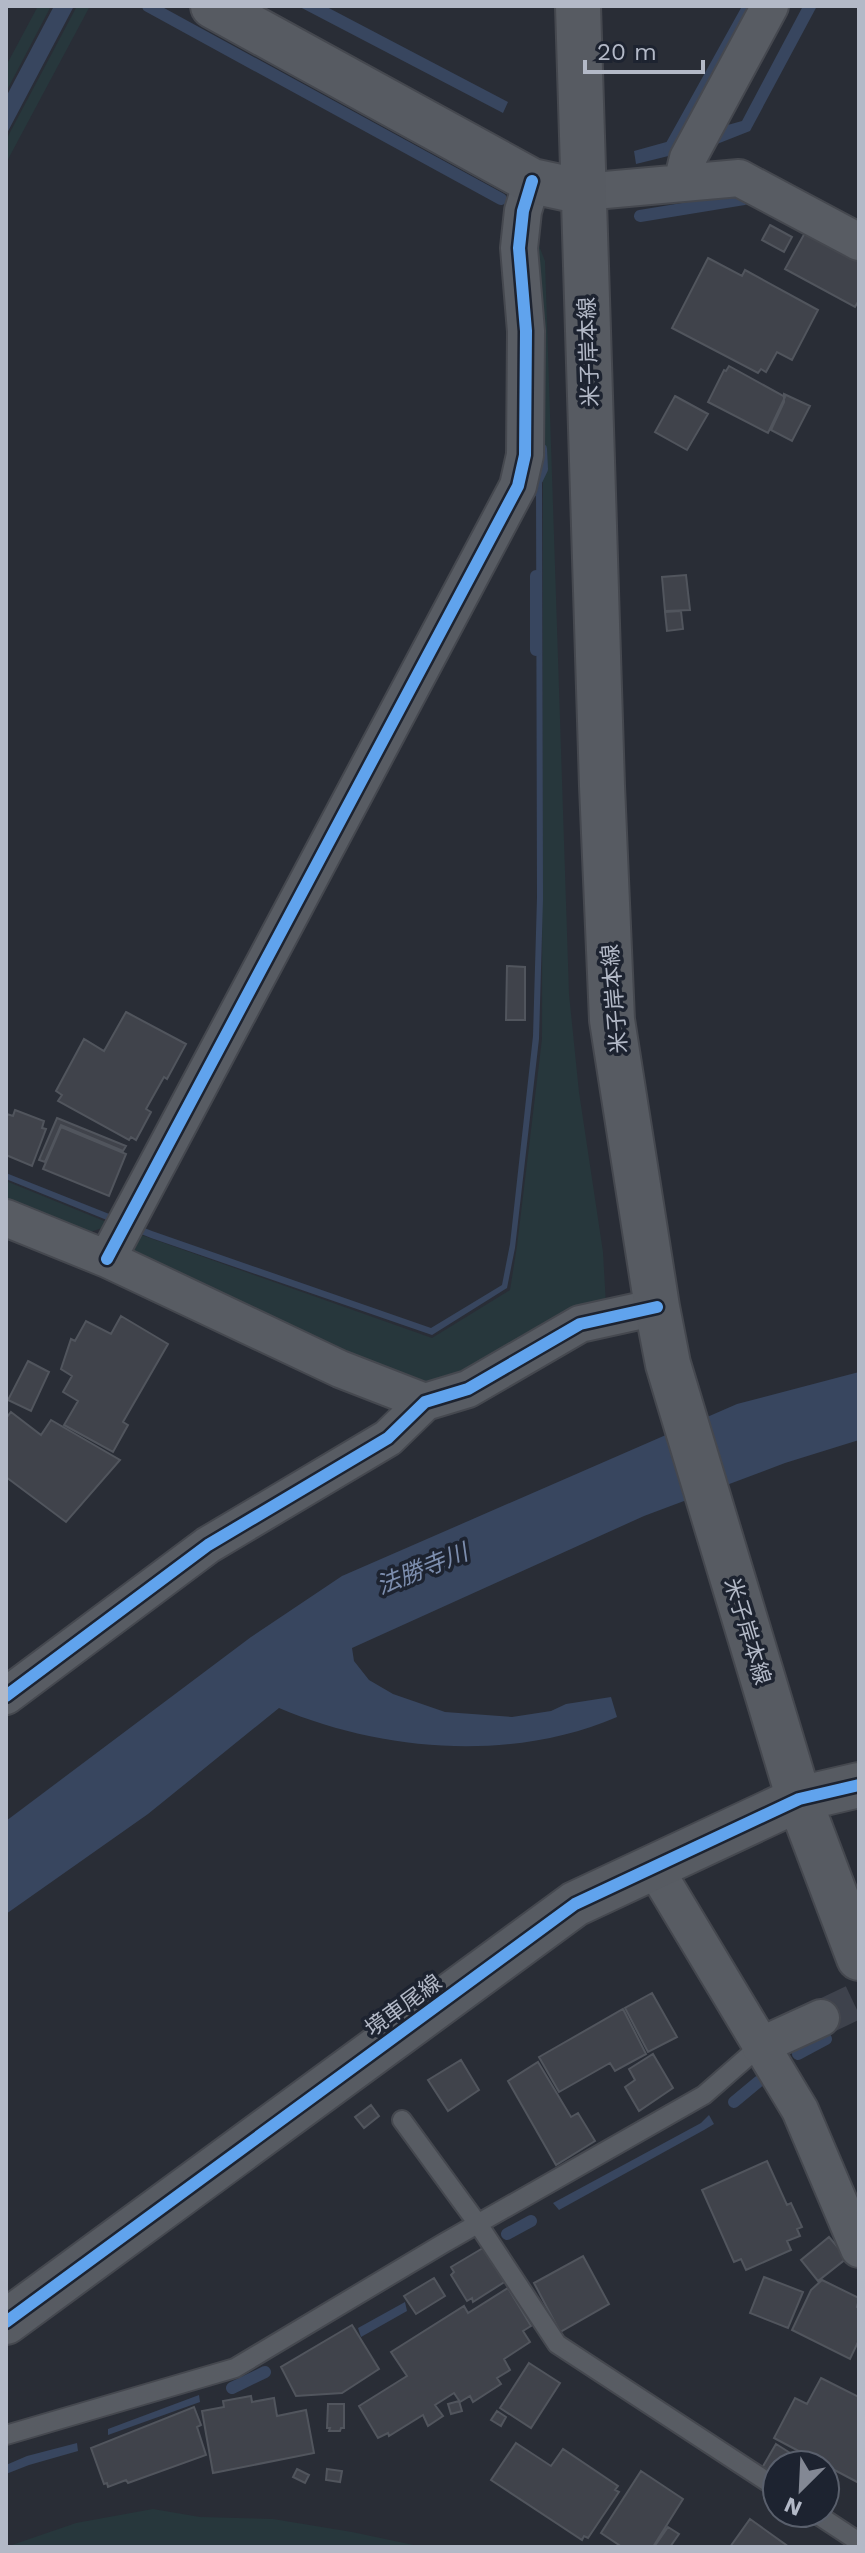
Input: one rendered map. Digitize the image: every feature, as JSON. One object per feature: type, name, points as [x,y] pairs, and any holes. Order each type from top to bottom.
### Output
[{"type":"main road","points":[[213,6],[532,181],[583,192]]},
{"type":"main road","name":"米子岸本線","points":[[578,6],[612,1020],[668,1364],[799,1799],[859,1958]]},
{"type":"main road","name":"境車尾線","points":[[6,2322],[575,1904],[799,1799],[859,1785]]},
{"type":"street","points":[[685,170],[705,126],[770,6]]},
{"type":"street","points":[[583,192],[648,188],[685,170],[739,178],[859,242]]},
{"type":"street","points":[[118,1236],[518,486],[525,455],[526,346],[519,248],[523,211],[532,181]]},
{"type":"street","points":[[6,1218],[118,1236],[340,1369],[425,1402]]},
{"type":"street","points":[[6,1696],[208,1545],[388,1438],[425,1402],[468,1389],[580,1324],[657,1307]]},
{"type":"street","points":[[654,1867],[800,2110],[859,2249]]},
{"type":"street","points":[[760,2046],[821,2018]]},
{"type":"lane","points":[[6,2435],[235,2368],[704,2095],[760,2046]]},
{"type":"lane","points":[[402,2120],[478,2224],[557,2344],[761,2478]]},
{"type":"lane","points":[[839,2529],[859,2542]]},
{"type":"shaded area","points":[[38,6],[51,6],[6,92],[6,66]]},
{"type":"shaded area","points":[[77,6],[90,6],[6,163],[6,140]]},
{"type":"shaded area","points":[[534,233],[545,261],[569,994],[579,1092],[603,1252],[606,1305],[470,1377],[418,1386],[133,1253],[129,1234],[130,1231],[432,1338],[510,1290],[542,1039],[543,482],[534,483]]},
{"type":"shaded area","points":[[6,1181],[109,1223],[88,1233],[6,1202]]},
{"type":"shaded area","points":[[153,2509],[200,2517],[273,2519],[423,2547],[6,2547],[76,2523]]},
{"type":"water","points":[[54,6],[74,6],[6,135],[6,97]]},
{"type":"water","points":[[298,6],[325,6],[508,102],[503,113]]},
{"type":"water","points":[[803,6],[817,6],[750,131],[717,144],[636,164],[634,151],[742,121]]},
{"type":"water","points":[[542,483],[543,899],[539,1039],[515,1248],[507,1288],[432,1335],[151,1238],[6,1179],[6,1173],[152,1231],[431,1328],[502,1285],[510,1244],[533,1036],[537,898],[536,484]]},
{"type":"water","name":"法勝寺川","points":[[859,1372],[859,1440],[785,1463],[644,1516],[352,1648],[354,1661],[369,1680],[393,1694],[445,1712],[512,1717],[611,1697],[617,1717],[535,1741],[492,1746],[448,1746],[361,1734],[279,1708],[148,1814],[6,1914],[6,1821],[251,1637],[342,1576],[737,1404]]},
{"type":"water","points":[[709,2115],[714,2124],[704,2130],[559,2210],[553,2203],[701,2123]]},
{"type":"water","points":[[405,2302],[407,2311],[361,2337],[358,2328]]},
{"type":"water","points":[[199,2395],[200,2402],[108,2435],[108,2429]]},
{"type":"water","points":[[77,2443],[78,2451],[6,2474],[6,2465]]},
{"type":"building","points":[[770,225],[792,237],[784,252],[762,240]]},
{"type":"building","points":[[807,229],[859,257],[859,300],[855,307],[785,269]]},
{"type":"building","points":[[708,258],[742,276],[745,270],[818,310],[792,360],[777,352],[766,372],[761,369],[758,373],[672,328]]},
{"type":"building","points":[[729,366],[785,397],[768,433],[708,402]]},
{"type":"building","points":[[784,394],[810,406],[792,441],[771,430],[784,402]]},
{"type":"building","points":[[675,396],[708,414],[687,450],[655,432]]},
{"type":"building","points":[[686,575],[690,610],[665,611],[662,577]]},
{"type":"building","points":[[681,611],[683,629],[667,631],[665,612]]},
{"type":"building","points":[[507,966],[525,967],[525,1020],[506,1020]]},
{"type":"building","points":[[126,1012],[186,1044],[146,1109],[151,1112],[136,1140],[131,1137],[129,1140],[58,1101],[62,1095],[56,1091],[84,1039],[104,1051]]},
{"type":"building","points":[[15,1110],[44,1121],[42,1128],[46,1129],[32,1166],[6,1155],[6,1118],[7,1114],[13,1116]]},
{"type":"building","points":[[57,1118],[126,1146],[123,1151],[61,1125],[45,1162],[39,1160]]},
{"type":"building","points":[[61,1127],[126,1154],[109,1196],[43,1169]]},
{"type":"building","points":[[121,1316],[168,1344],[123,1422],[128,1425],[113,1452],[64,1425],[78,1401],[63,1392],[72,1376],[61,1369],[71,1339],[75,1341],[86,1321],[111,1334]]},
{"type":"building","points":[[28,1361],[49,1372],[31,1411],[8,1400]]},
{"type":"building","points":[[11,1412],[41,1435],[51,1420],[120,1460],[66,1522],[6,1477],[6,1418]]},
{"type":"building","points":[[652,1993],[677,2037],[648,2052],[625,2008]]},
{"type":"building","points":[[623,2009],[646,2054],[615,2071],[610,2063],[559,2092],[539,2057]]},
{"type":"building","points":[[653,2054],[673,2088],[639,2111],[625,2087],[635,2080],[629,2069]]},
{"type":"building","points":[[461,2060],[479,2090],[448,2111],[428,2080]]},
{"type":"building","points":[[538,2062],[571,2117],[578,2113],[595,2141],[556,2165],[508,2081]]},
{"type":"building","points":[[371,2105],[379,2116],[364,2128],[355,2117]]},
{"type":"building","points":[[767,2161],[787,2205],[791,2203],[802,2227],[797,2229],[800,2236],[787,2241],[791,2250],[746,2270],[741,2259],[734,2262],[702,2190]]},
{"type":"building","points":[[829,2237],[847,2258],[818,2281],[801,2260]]},
{"type":"building","points":[[483,2248],[506,2281],[473,2302],[472,2298],[467,2301],[451,2275],[454,2272],[451,2267]]},
{"type":"building","points":[[583,2256],[609,2304],[560,2332],[534,2283]]},
{"type":"building","points":[[764,2277],[803,2292],[788,2328],[750,2313]]},
{"type":"building","points":[[434,2278],[445,2296],[416,2314],[404,2296]]},
{"type":"building","points":[[822,2280],[859,2298],[859,2340],[850,2359],[792,2330],[811,2290]]},
{"type":"building","points":[[508,2288],[531,2326],[523,2331],[530,2342],[504,2359],[510,2370],[497,2378],[501,2384],[473,2402],[470,2396],[460,2402],[454,2393],[435,2405],[443,2416],[428,2426],[423,2415],[389,2436],[388,2433],[378,2438],[359,2406],[407,2376],[391,2352],[464,2306],[468,2313]]},
{"type":"building","points":[[352,2325],[379,2369],[342,2393],[296,2396],[281,2367]]},
{"type":"building","points":[[529,2363],[560,2383],[531,2428],[500,2408]]},
{"type":"building","points":[[821,2378],[859,2397],[859,2483],[841,2473],[841,2449],[795,2449],[774,2438],[795,2398],[807,2404]]},
{"type":"building","points":[[251,2396],[252,2402],[274,2398],[277,2416],[306,2410],[314,2453],[213,2473],[202,2411],[224,2407],[223,2401]]},
{"type":"building","points":[[459,2401],[462,2411],[451,2414],[448,2404]]},
{"type":"building","points":[[328,2404],[344,2404],[344,2428],[340,2431],[329,2431],[330,2428],[327,2428]]},
{"type":"building","points":[[194,2407],[201,2425],[197,2427],[206,2455],[128,2483],[126,2480],[108,2487],[107,2483],[104,2484],[91,2448]]},
{"type":"building","points":[[497,2411],[506,2417],[501,2426],[491,2420]]},
{"type":"building","points":[[516,2443],[551,2466],[563,2449],[618,2486],[615,2490],[619,2492],[588,2538],[584,2536],[582,2540],[491,2480]]},
{"type":"building","points":[[297,2469],[309,2475],[305,2483],[293,2477]]},
{"type":"building","points":[[327,2469],[342,2471],[340,2482],[326,2480]]},
{"type":"building","points":[[641,2471],[683,2499],[653,2547],[622,2547],[601,2533]]},
{"type":"building","points":[[750,2519],[789,2547],[730,2547]]},
{"type":"building","points":[[668,2527],[679,2534],[670,2547],[654,2547]]},
{"type":"waterway","points":[[148,6],[501,199]]},
{"type":"waterway","points":[[669,150],[749,6]]},
{"type":"waterway","points":[[640,216],[744,199]]},
{"type":"waterway","points":[[531,492],[542,469],[541,449]]},
{"type":"waterway","points":[[536,576],[536,650]]},
{"type":"waterway","points":[[798,2054],[826,2039]]},
{"type":"waterway","points":[[734,2102],[758,2082]]},
{"type":"waterway","points":[[507,2234],[531,2221]]},
{"type":"waterway","points":[[232,2388],[265,2372]]},
{"type":"tunnel","points":[[821,2018],[859,2000]]},
{"type":"cycle path","points":[[107,1259],[518,486],[525,455],[526,331],[519,248],[523,211],[532,181]]},
{"type":"cycle path","points":[[6,1696],[208,1545],[388,1438],[425,1402],[468,1389],[580,1324],[657,1307]]},
{"type":"cycle path","points":[[6,2322],[575,1904],[799,1799],[859,1785]]}]
